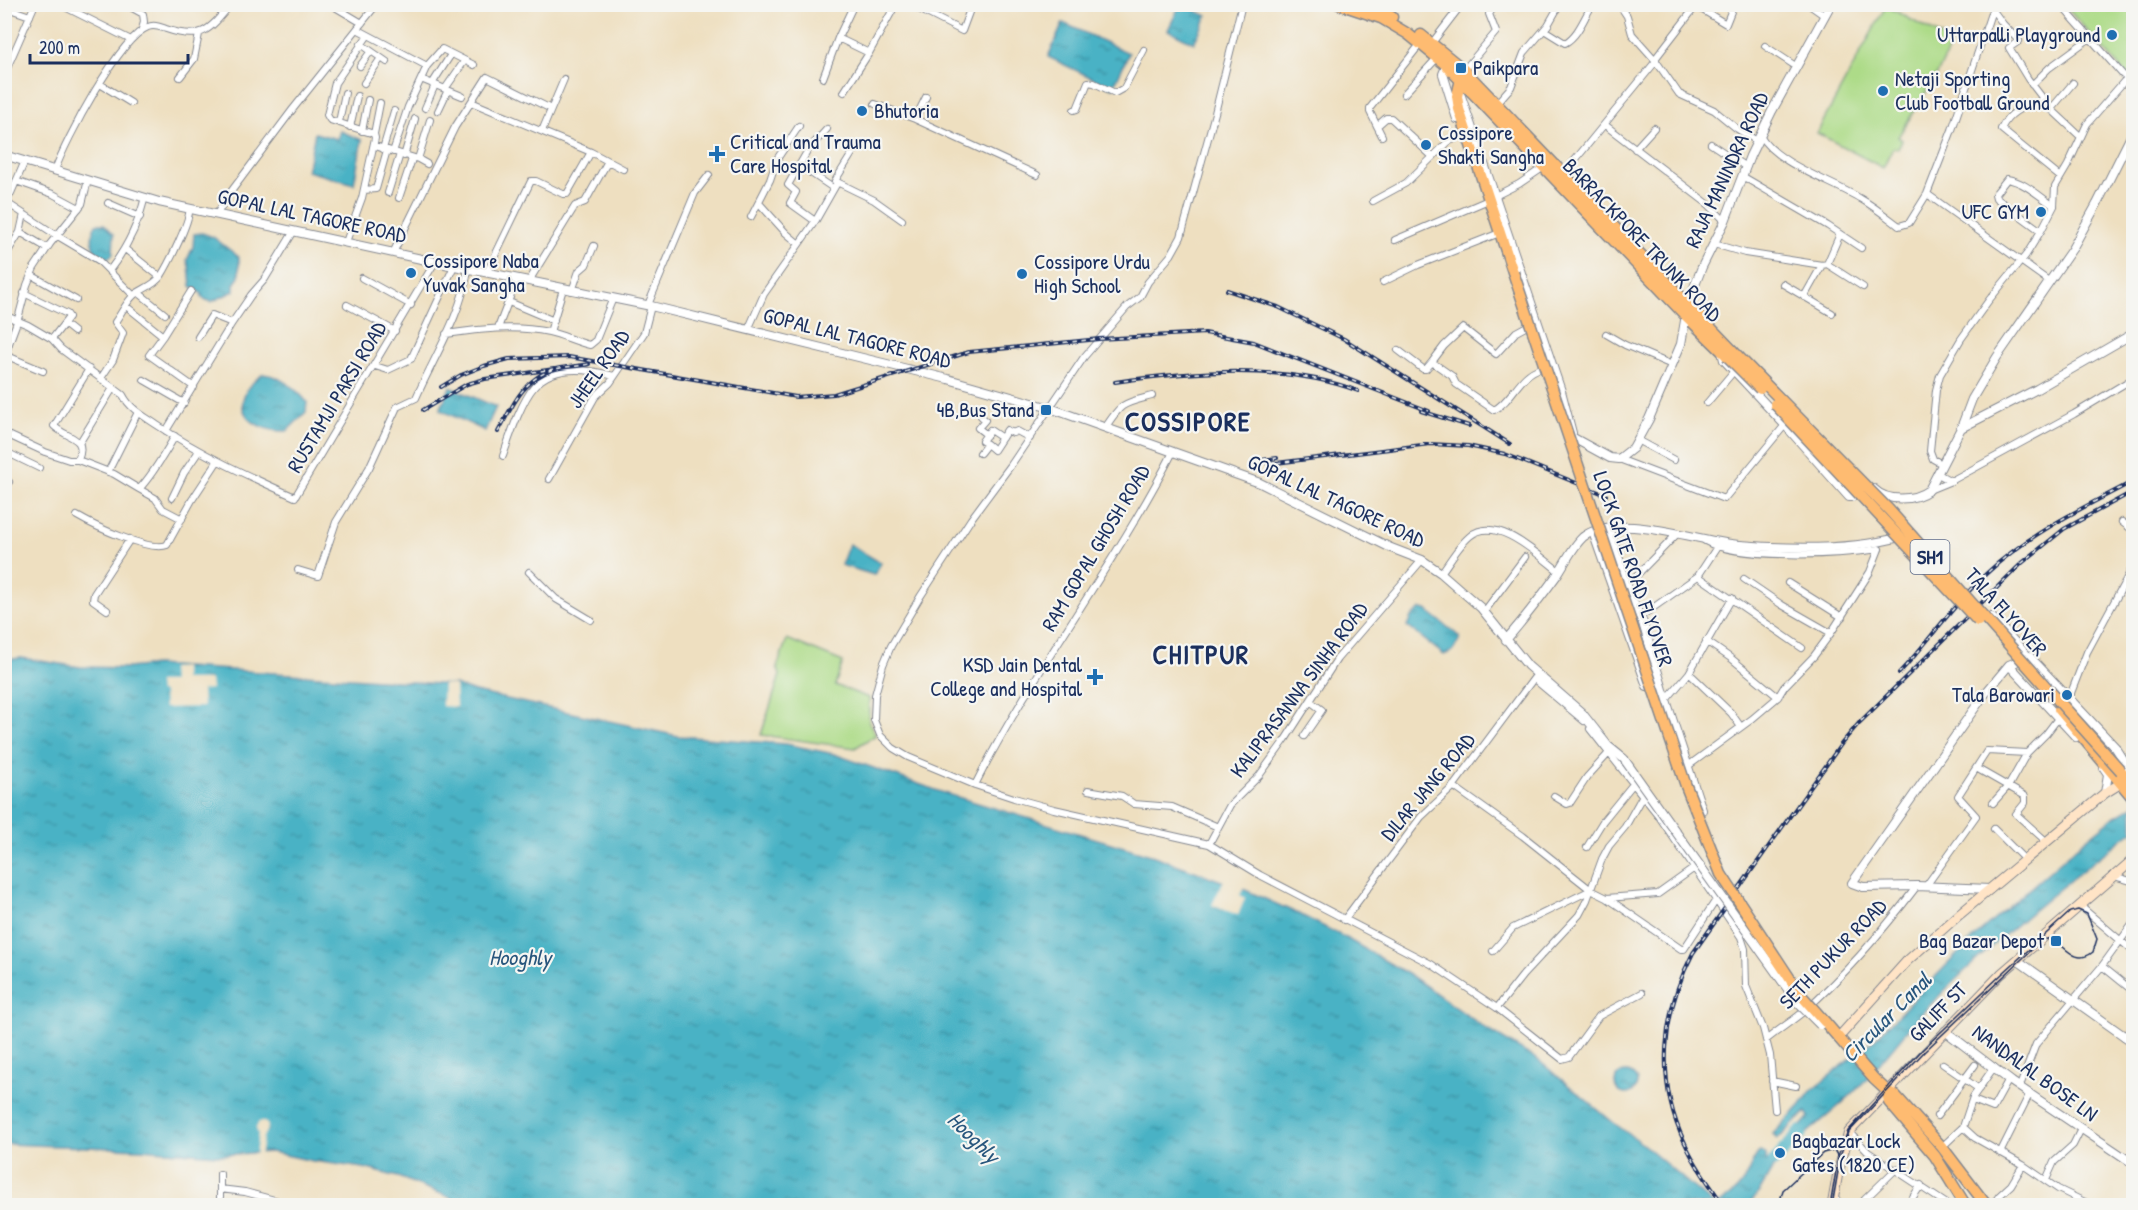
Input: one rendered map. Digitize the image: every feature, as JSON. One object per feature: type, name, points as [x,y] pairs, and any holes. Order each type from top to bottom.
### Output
[{"type":"main road","name":"BARRACKPORE TRUNK ROAD","points":[[1339,4],[1366,7],[1426,43],[1544,167],[1560,177],[1688,303],[1727,351]]},
{"type":"main road","name":"BARRACKPORE TRUNK ROAD","points":[[1461,79],[1496,104],[1686,316],[1727,351]]},
{"type":"main road","name":"LOCK GATE ROAD FLYOVER","points":[[1461,79],[1457,101],[1575,460],[1686,786],[1714,860],[1800,994],[1823,1024],[1847,1047],[1874,1079],[1896,1096],[1942,1148],[1987,1206]]},
{"type":"main road","name":"TALA FLYOVER","points":[[1727,351],[2059,713],[2126,777]]},
{"type":"main road","name":"TALA FLYOVER","points":[[1727,351],[1889,510],[2126,777]]},
{"type":"main road","points":[[1836,1036],[1907,962],[1990,889],[2126,777]]},
{"type":"main road","name":"SH1","points":[[2126,777],[2133,799]]},
{"type":"main road","name":"GALIFF ST","points":[[1849,1132],[1945,1031],[2017,960],[2133,859]]},
{"type":"main road","points":[[1887,1091],[1889,1102],[1935,1156],[1966,1206]]},
{"type":"main road","points":[[1833,1202],[1849,1132]]},
{"type":"street","points":[[4,75],[35,4]]},
{"type":"street","points":[[59,4],[131,40]]},
{"type":"street","points":[[125,4],[143,15],[142,30]]},
{"type":"street","points":[[55,170],[75,124],[131,40],[142,30],[153,26],[182,34],[199,34],[212,28],[231,4]]},
{"type":"street","points":[[330,4],[362,23]]},
{"type":"street","points":[[217,214],[293,109],[377,4]]},
{"type":"street","points":[[455,12],[458,4]]},
{"type":"street","points":[[823,78],[854,4]]},
{"type":"street","points":[[844,92],[896,4]]},
{"type":"street","points":[[909,4],[962,30],[972,4]]},
{"type":"street","points":[[1242,4],[1181,237],[1171,255],[1149,280],[1140,297],[1126,306],[1084,357],[1030,438],[971,519],[920,597],[891,646],[883,665],[875,695],[874,720],[880,735],[892,748],[975,785],[1054,809],[1209,844],[1260,875],[1431,964],[1497,1008],[1562,1059],[1569,1057],[1599,1016],[1642,993]]},
{"type":"street","points":[[1382,135],[1370,108],[1462,4]]},
{"type":"street","points":[[1496,4],[1489,14],[1496,32],[1461,79],[1495,196],[1561,391],[1574,439]]},
{"type":"street","points":[[1496,104],[1511,87],[1524,53],[1544,30],[1560,4]]},
{"type":"street","points":[[1544,30],[1560,41],[1569,42],[1576,35],[1593,4]]},
{"type":"street","points":[[1619,4],[1627,16],[1632,34],[1655,60],[1679,94],[1714,110],[1736,128],[1759,138],[1771,150],[1788,161],[1864,200],[1899,226],[1909,223],[1927,194],[1952,130],[1993,7]]},
{"type":"street","points":[[1560,177],[1605,125],[1695,5],[1726,24],[1734,4]]},
{"type":"street","points":[[1808,4],[1825,16]]},
{"type":"street","name":"RAJA MANINDRA ROAD","points":[[1619,459],[1633,448],[1649,419],[1681,344],[1688,303],[1742,176],[1759,138],[1831,4]]},
{"type":"street","points":[[2060,4],[2126,79],[2133,84]]},
{"type":"street","points":[[4,7],[30,16]]},
{"type":"street","points":[[1993,7],[2003,24],[2019,41],[2009,48],[2032,85],[2051,109],[2081,137]]},
{"type":"street","points":[[357,29],[428,66]]},
{"type":"street","points":[[180,77],[194,59],[199,34]]},
{"type":"street","points":[[368,35],[335,83],[328,118],[374,134]]},
{"type":"street","points":[[838,38],[869,53]]},
{"type":"street","points":[[2032,85],[2049,68],[2090,38]]},
{"type":"street","points":[[361,45],[384,60],[364,83]]},
{"type":"street","points":[[1765,46],[1797,67]]},
{"type":"street","points":[[364,190],[376,189],[388,150],[408,107],[428,66],[442,49],[474,64]]},
{"type":"street","points":[[1074,110],[1077,109],[1088,82],[1094,82],[1115,93],[1120,92],[1144,50]]},
{"type":"street","points":[[360,66],[371,51]]},
{"type":"street","points":[[425,108],[434,84],[450,56]]},
{"type":"street","points":[[1404,94],[1444,60]]},
{"type":"street","points":[[1444,60],[1443,74],[1448,92],[1563,431],[1610,458],[1619,459],[1724,499],[1785,425]]},
{"type":"street","points":[[438,111],[463,63]]},
{"type":"street","points":[[393,252],[455,127],[487,77],[551,109]]},
{"type":"street","points":[[422,79],[462,96]]},
{"type":"street","points":[[542,131],[564,79]]},
{"type":"street","points":[[1942,464],[1933,459],[1930,451],[1936,390],[1940,375],[1975,319],[2041,231],[2054,206],[2055,187],[2087,124],[2126,79]]},
{"type":"street","points":[[2051,109],[2073,83]]},
{"type":"street","points":[[100,84],[131,103]]},
{"type":"street","points":[[339,122],[345,93]]},
{"type":"street","points":[[350,127],[357,96]]},
{"type":"street","points":[[915,119],[926,97]]},
{"type":"street","points":[[362,130],[368,100]]},
{"type":"street","points":[[2043,100],[2015,110],[2001,129],[2060,177]]},
{"type":"street","points":[[471,102],[591,152],[623,169]]},
{"type":"street","points":[[346,242],[364,190],[375,146],[374,134],[380,103]]},
{"type":"street","points":[[875,104],[915,119],[1037,175]]},
{"type":"street","points":[[388,150],[394,111]]},
{"type":"street","points":[[1377,126],[1386,118],[1391,118],[1433,157]]},
{"type":"street","points":[[388,193],[415,119]]},
{"type":"street","points":[[399,198],[430,120]]},
{"type":"street","points":[[1605,125],[1708,204],[1725,220]]},
{"type":"street","points":[[751,217],[770,180],[777,159],[799,126]]},
{"type":"street","points":[[1635,149],[1654,128]]},
{"type":"street","points":[[815,221],[790,203],[796,192],[788,185],[808,150],[827,129]]},
{"type":"street","points":[[1929,490],[1961,428],[1972,399],[1997,357],[2050,282],[2082,231],[2133,130]]},
{"type":"street","points":[[1373,201],[1406,183],[1448,142],[1463,135]]},
{"type":"street","points":[[1711,144],[1746,167]]},
{"type":"street","points":[[375,146],[428,164]]},
{"type":"street","points":[[487,273],[531,181],[537,181],[567,194],[591,152]]},
{"type":"street","points":[[747,330],[765,294],[815,221],[835,186],[835,178],[853,152]]},
{"type":"street","name":"GOPAL LAL TAGORE ROAD","points":[[4,155],[189,208],[487,273],[649,305],[1050,408],[1260,483],[1391,548],[1413,555],[1441,573],[1484,612],[1535,677],[1582,713],[1608,750],[1624,759],[1797,1002],[1823,1024]]},
{"type":"street","points":[[25,161],[11,193],[4,200],[56,236],[98,260],[136,294],[165,314]]},
{"type":"street","points":[[529,281],[575,206],[585,202],[608,161]]},
{"type":"street","points":[[799,165],[835,186],[874,200],[902,220]]},
{"type":"street","points":[[1495,196],[1519,184],[1544,167]]},
{"type":"street","name":"JHEEL ROAD","points":[[549,479],[595,397],[614,376],[644,333],[649,305],[695,193],[709,175]]},
{"type":"street","points":[[1742,176],[1861,248]]},
{"type":"street","points":[[2041,231],[1996,198],[1995,194],[2007,179],[2011,179],[2054,206]]},
{"type":"street","points":[[16,180],[53,194],[79,208]]},
{"type":"street","points":[[43,371],[5,356],[31,275],[47,248],[79,208],[88,180]]},
{"type":"street","points":[[1927,194],[2050,282]]},
{"type":"street","points":[[109,271],[125,249],[140,217],[145,197]]},
{"type":"street","points":[[1395,240],[1486,201]]},
{"type":"street","points":[[108,203],[140,217]]},
{"type":"street","points":[[759,203],[799,244]]},
{"type":"street","points":[[101,378],[119,346],[123,333],[115,322],[136,294],[160,277],[187,225],[191,213],[189,208]]},
{"type":"street","points":[[4,258],[20,232],[24,214]]},
{"type":"street","points":[[166,431],[232,323],[265,279],[294,231]]},
{"type":"street","points":[[20,232],[47,248]]},
{"type":"street","points":[[1383,282],[1418,265],[1497,234]]},
{"type":"street","points":[[1804,297],[1825,264],[1840,234]]},
{"type":"street","points":[[1714,244],[1745,253],[1825,264],[1863,287]]},
{"type":"street","points":[[550,332],[568,290],[579,271],[586,265],[594,246]]},
{"type":"street","points":[[125,249],[160,277]]},
{"type":"street","name":"RUSTAMJI PARSI ROAD","points":[[4,315],[18,319],[52,339],[61,349],[123,395],[127,405],[166,431],[217,462],[295,497],[435,262]]},
{"type":"street","points":[[375,366],[388,370],[411,359],[454,266]]},
{"type":"street","points":[[298,570],[318,576],[336,522],[369,468],[397,407],[416,398],[466,285],[468,268]]},
{"type":"street","points":[[31,275],[76,300]]},
{"type":"street","points":[[362,278],[411,305]]},
{"type":"street","points":[[498,328],[517,279]]},
{"type":"street","points":[[1783,284],[1832,313]]},
{"type":"street","points":[[191,291],[149,355],[194,387]]},
{"type":"street","points":[[24,293],[69,317],[52,339]]},
{"type":"street","points":[[446,334],[498,328],[550,332],[593,344],[613,298]]},
{"type":"street","points":[[509,302],[554,321]]},
{"type":"street","points":[[347,305],[395,331]]},
{"type":"street","points":[[126,306],[163,336]]},
{"type":"street","points":[[198,337],[212,315],[232,323]]},
{"type":"street","points":[[64,324],[74,332]]},
{"type":"street","points":[[1398,350],[1426,369],[1444,346],[1463,328],[1496,354],[1516,332],[1527,326]]},
{"type":"street","points":[[1961,428],[2037,389],[2133,333]]},
{"type":"street","points":[[1606,334],[1625,345],[1672,365]]},
{"type":"street","points":[[1867,483],[1850,497],[1724,360],[1727,351],[1736,347],[1867,483],[1877,492],[1889,498],[1906,499],[1951,481],[2074,414],[2133,378]]},
{"type":"street","points":[[1432,362],[1452,376],[1456,384],[1494,410],[1529,373],[1541,368]]},
{"type":"street","points":[[78,460],[82,448],[80,442],[54,426],[89,369]]},
{"type":"street","points":[[503,456],[530,394],[543,379],[565,370],[586,370],[614,376]]},
{"type":"street","points":[[1707,403],[1734,371]]},
{"type":"street","points":[[144,380],[184,403]]},
{"type":"street","points":[[80,442],[113,388]]},
{"type":"street","points":[[1105,428],[1117,408],[1125,403],[1152,396]]},
{"type":"street","points":[[108,472],[138,412]]},
{"type":"street","points":[[981,416],[985,420],[978,428],[987,435]]},
{"type":"street","points":[[1002,438],[990,430],[982,441],[994,450],[1002,438],[1007,430],[1013,433],[1017,431],[1030,438]]},
{"type":"street","points":[[4,433],[45,452],[78,460],[108,472],[154,498],[163,509],[182,519]]},
{"type":"street","points":[[139,489],[175,436]]},
{"type":"street","points":[[1637,440],[1674,459]]},
{"type":"street","points":[[980,453],[987,444]]},
{"type":"street","points":[[4,451],[39,468]]},
{"type":"street","points":[[172,498],[184,473],[199,451]]},
{"type":"street","name":"RAM GOPAL GHOSH ROAD","points":[[975,785],[1026,694],[1149,495],[1173,452]]},
{"type":"street","points":[[77,516],[97,528],[161,548],[167,545],[205,478],[217,462]]},
{"type":"street","points":[[1938,474],[1951,481]]},
{"type":"street","points":[[2122,522],[2133,531]]},
{"type":"street","points":[[1593,532],[1687,800],[1702,810],[1609,527]]},
{"type":"street","points":[[1506,640],[1583,538],[1609,527],[1644,528],[1716,544],[1779,554],[1853,553],[1879,549],[1870,572],[1832,633],[1814,656],[1784,687],[1778,697],[1688,766]]},
{"type":"street","points":[[1441,573],[1470,536],[1481,531],[1497,531],[1512,536],[1559,571]]},
{"type":"street","points":[[1626,582],[1634,578],[1677,534]]},
{"type":"street","points":[[1716,544],[1788,548],[1880,542],[1900,537]]},
{"type":"street","points":[[108,610],[93,600],[94,594],[130,539]]},
{"type":"street","points":[[1640,617],[1698,576],[1716,544]]},
{"type":"street","points":[[1484,612],[1525,557]]},
{"type":"street","name":"KALIPRASANNA SINHA ROAD","points":[[1209,844],[1230,806],[1259,776],[1337,659],[1422,560]]},
{"type":"street","points":[[2071,702],[2071,693],[2087,652],[2133,565]]},
{"type":"street","points":[[529,572],[556,599],[591,620]]},
{"type":"street","points":[[1698,576],[1802,648]]},
{"type":"street","points":[[1744,579],[1782,605],[1832,633]]},
{"type":"street","points":[[1788,583],[1842,617]]},
{"type":"street","points":[[1666,700],[1689,673],[1732,598]]},
{"type":"street","points":[[1992,616],[2116,748],[2128,767],[2126,777]]},
{"type":"street","points":[[1706,641],[1778,697]]},
{"type":"street","points":[[1990,889],[1922,886],[1863,887],[1851,883],[1984,695],[2010,665],[2029,656]]},
{"type":"street","points":[[2010,665],[2059,713],[2108,774],[2105,793]]},
{"type":"street","points":[[1689,673],[1731,713],[1741,727]]},
{"type":"street","name":"DILAR JANG ROAD","points":[[1344,920],[1421,818],[1453,786],[1535,677]]},
{"type":"street","points":[[1304,736],[1322,710],[1310,701]]},
{"type":"street","points":[[1993,803],[2009,785],[2027,753],[2046,734],[2059,713]]},
{"type":"street","points":[[1554,796],[1567,804],[1570,803],[1608,750],[1658,815],[1741,937],[1745,950],[1746,986],[1770,1055],[1775,1110]]},
{"type":"street","points":[[2027,753],[1987,751],[1976,768],[2025,796],[2025,803],[2016,814],[2047,842]]},
{"type":"street","name":"SETH PUKUR ROAD","points":[[1766,1040],[1822,994],[1883,932],[1922,886],[1976,816],[1958,796],[1976,768]]},
{"type":"street","points":[[1587,847],[1603,821],[1633,784]]},
{"type":"street","points":[[1453,786],[1523,836],[1591,890],[1607,898],[1680,949],[1684,949],[1716,900]]},
{"type":"street","points":[[1088,790],[1122,796],[1134,804],[1172,807],[1218,826]]},
{"type":"street","points":[[1497,1008],[1523,975],[1579,915],[1602,859],[1642,795]]},
{"type":"street","points":[[1994,829],[2025,860]]},
{"type":"street","points":[[1607,898],[1658,894],[1693,869]]},
{"type":"street","points":[[2114,876],[2133,882]]},
{"type":"street","points":[[1493,951],[1513,928],[1591,890]]},
{"type":"street","points":[[2079,905],[2133,952]]},
{"type":"street","points":[[2020,1086],[2036,1044],[2102,966],[2133,924]]},
{"type":"street","points":[[2017,960],[2133,1043]]},
{"type":"street","points":[[2102,966],[2133,992]]},
{"type":"street","points":[[2124,1037],[2133,1026]]},
{"type":"street","name":"NANDALAL BOSE LN","points":[[1945,1031],[2009,1079],[2133,1164]]},
{"type":"street","points":[[1943,1064],[1979,1089]]},
{"type":"street","points":[[1937,1116],[1975,1065]]},
{"type":"street","points":[[1942,1148],[1963,1127],[1972,1100],[1994,1067]]},
{"type":"street","points":[[1972,1100],[1994,1108],[2009,1079]]},
{"type":"street","points":[[1772,1081],[1796,1086]]},
{"type":"street","points":[[2000,1153],[2030,1093]]},
{"type":"street","points":[[1963,1127],[1975,1138],[2023,1165],[2058,1189],[2093,1206]]},
{"type":"street","points":[[2046,1180],[2054,1162],[2073,1145],[2081,1129]]},
{"type":"street","points":[[1849,1132],[1868,1152],[1950,1206]]},
{"type":"street","points":[[1992,1206],[2011,1185],[2023,1165]]},
{"type":"street","points":[[1858,1206],[1896,1169]]},
{"type":"street","points":[[220,1174],[220,1206]]},
{"type":"street","points":[[1907,1206],[1921,1185]]},
{"type":"street","points":[[220,1189],[244,1192],[295,1205]]},
{"type":"street","points":[[1833,1202],[1844,1206]]},
{"type":"green space","name":"Uttarpalli Playground","points":[[2064,5],[2133,5],[2133,81],[2128,77]]},
{"type":"green space","name":"Netaji Sporting Club Football Ground","points":[[1886,6],[1952,42],[1938,73],[1898,137],[1902,140],[1898,149],[1893,148],[1883,168],[1817,133]]},
{"type":"green space","points":[[787,639],[843,662],[835,685],[869,698],[869,722],[876,735],[855,748],[761,735],[780,675],[777,667]]},
{"type":"water","points":[[1180,5],[1207,16],[1194,43],[1168,30]]},
{"type":"water","points":[[1063,23],[1129,53],[1113,88],[1048,57]]},
{"type":"water","points":[[340,131],[362,140],[354,184],[307,171],[315,133],[337,139]]},
{"type":"water","points":[[96,224],[104,224],[114,234],[113,254],[107,259],[94,250],[92,240]]},
{"type":"water","points":[[202,233],[213,237],[239,257],[239,277],[234,284],[234,291],[211,302],[202,298],[202,294],[191,286],[187,260],[193,247],[194,234]]},
{"type":"water","points":[[263,374],[282,380],[307,402],[306,412],[287,431],[260,426],[251,421],[245,413],[243,404],[245,394],[251,384]]},
{"type":"water","points":[[450,387],[496,407],[485,431],[440,410]]},
{"type":"water","points":[[849,544],[881,563],[874,575],[841,565]]},
{"type":"water","points":[[1421,609],[1426,610],[1460,638],[1453,651],[1444,655],[1407,626],[1411,617]]},
{"type":"water","name":"Hooghly","points":[[21,658],[80,667],[128,668],[155,665],[455,685],[475,692],[678,736],[786,744],[834,754],[944,793],[1154,856],[1243,889],[1301,915],[1413,977],[1485,1028],[1538,1060],[1714,1205],[466,1206],[452,1198],[398,1177],[364,1168],[271,1152],[217,1155],[141,1149],[5,1144],[4,660]]},
{"type":"water","points":[[2133,806],[2133,831],[2030,913],[1980,957],[1922,1013],[1847,1099],[1805,1135],[1799,1128],[1809,1117],[1806,1112],[1778,1139],[1773,1134],[1812,1090],[1874,1040],[1969,942],[2078,846],[2114,817]]},
{"type":"water","points":[[1626,1072],[1634,1075],[1637,1083],[1634,1091],[1626,1094],[1618,1091],[1615,1083],[1618,1075]]},
{"type":"water","points":[[1760,1151],[1766,1154],[1766,1161],[1775,1165],[1758,1194],[1748,1205],[1717,1205],[1741,1186]]},
{"type":"pier","points":[[184,667],[184,680],[210,680],[211,689],[202,690],[203,707],[164,708],[163,692],[159,692],[158,682],[172,682],[171,668]]},
{"type":"pier","points":[[443,684],[455,685],[456,707],[442,706]]},
{"type":"pier","points":[[1225,878],[1244,886],[1240,895],[1245,898],[1238,915],[1212,905]]},
{"type":"pier","points":[[262,1121],[268,1127],[263,1137],[260,1156],[255,1156],[258,1134],[256,1128]]},
{"type":"waterway","name":"Circular Canal","points":[[1799,1128],[1805,1135],[1775,1165],[1770,1161],[1799,1128]]},
{"type":"waterway","name":"Circular Canal","points":[[1768,1167],[1805,1128]]},
{"type":"tram line","points":[[1830,1206],[1839,1153],[1848,1131],[1922,1050],[2070,912],[2078,910],[2087,914],[2097,939],[2093,952],[2087,956],[2076,956],[2052,938],[2042,940],[1924,1052],[1849,1132],[1841,1154],[1832,1206]]},
{"type":"tram line","points":[[1787,1206],[1781,1197],[1783,1190],[1823,1153],[1834,1150],[1840,1160]]},
{"type":"railway","points":[[1227,290],[1278,307],[1344,339],[1510,444]]},
{"type":"railway","points":[[441,387],[461,375],[509,359],[569,357],[796,397],[834,394],[969,352],[1099,339],[1205,333],[1254,342],[1429,411]]},
{"type":"railway","points":[[498,432],[519,395],[533,380],[556,369],[589,364]]},
{"type":"railway","points":[[423,410],[467,384],[485,379],[554,369]]},
{"type":"railway","points":[[1115,382],[1206,373],[1269,373],[1300,376],[1358,391]]},
{"type":"railway","points":[[1421,411],[1469,426]]},
{"type":"railway","points":[[1268,464],[1430,444],[1468,446],[1505,454],[1606,495]]},
{"type":"railway","points":[[1255,461],[1277,458]]},
{"type":"railway","points":[[1899,673],[1964,597],[2004,559],[2057,522],[2134,481]]},
{"type":"railway","points":[[1724,1206],[1698,1168],[1675,1120],[1666,1072],[1666,1047],[1674,999],[1693,953],[1842,743],[1859,723],[2022,563],[2064,529],[2134,491]]},
{"type":"place","name":"Uttarpalli Playground","points":[[2112,35]]},
{"type":"place","name":"Paikpara","points":[[1461,68]]},
{"type":"place","name":"Netaji Sporting Club Football Ground","points":[[1883,91]]},
{"type":"place","name":"Bhutoria","points":[[862,111]]},
{"type":"place","name":"Cossipore Shakti Sangha","points":[[1426,145]]},
{"type":"place","name":"Critical and Trauma Care Hospital","points":[[717,154]]},
{"type":"place","name":"UFC GYM","points":[[2041,212]]},
{"type":"place","name":"Cossipore Naba Yuvak Sangha","points":[[411,273]]},
{"type":"place","name":"Cossipore Urdu High School","points":[[1022,274]]},
{"type":"place","name":"4B,Bus Stand","points":[[1046,410]]},
{"type":"place","name":"KSD Jain Dental College and Hospital","points":[[1095,677]]},
{"type":"place","name":"Tala Barowari","points":[[2067,695]]},
{"type":"place","name":"Bag Bazar Depot","points":[[2056,941]]},
{"type":"place","name":"Bagbazar Lock Gates (1820 CE)","points":[[1780,1153]]},
{"type":"district","name":"COSSIPORE","points":[[1188,422]]},
{"type":"district","name":"CHITPUR","points":[[1201,655]]}]
